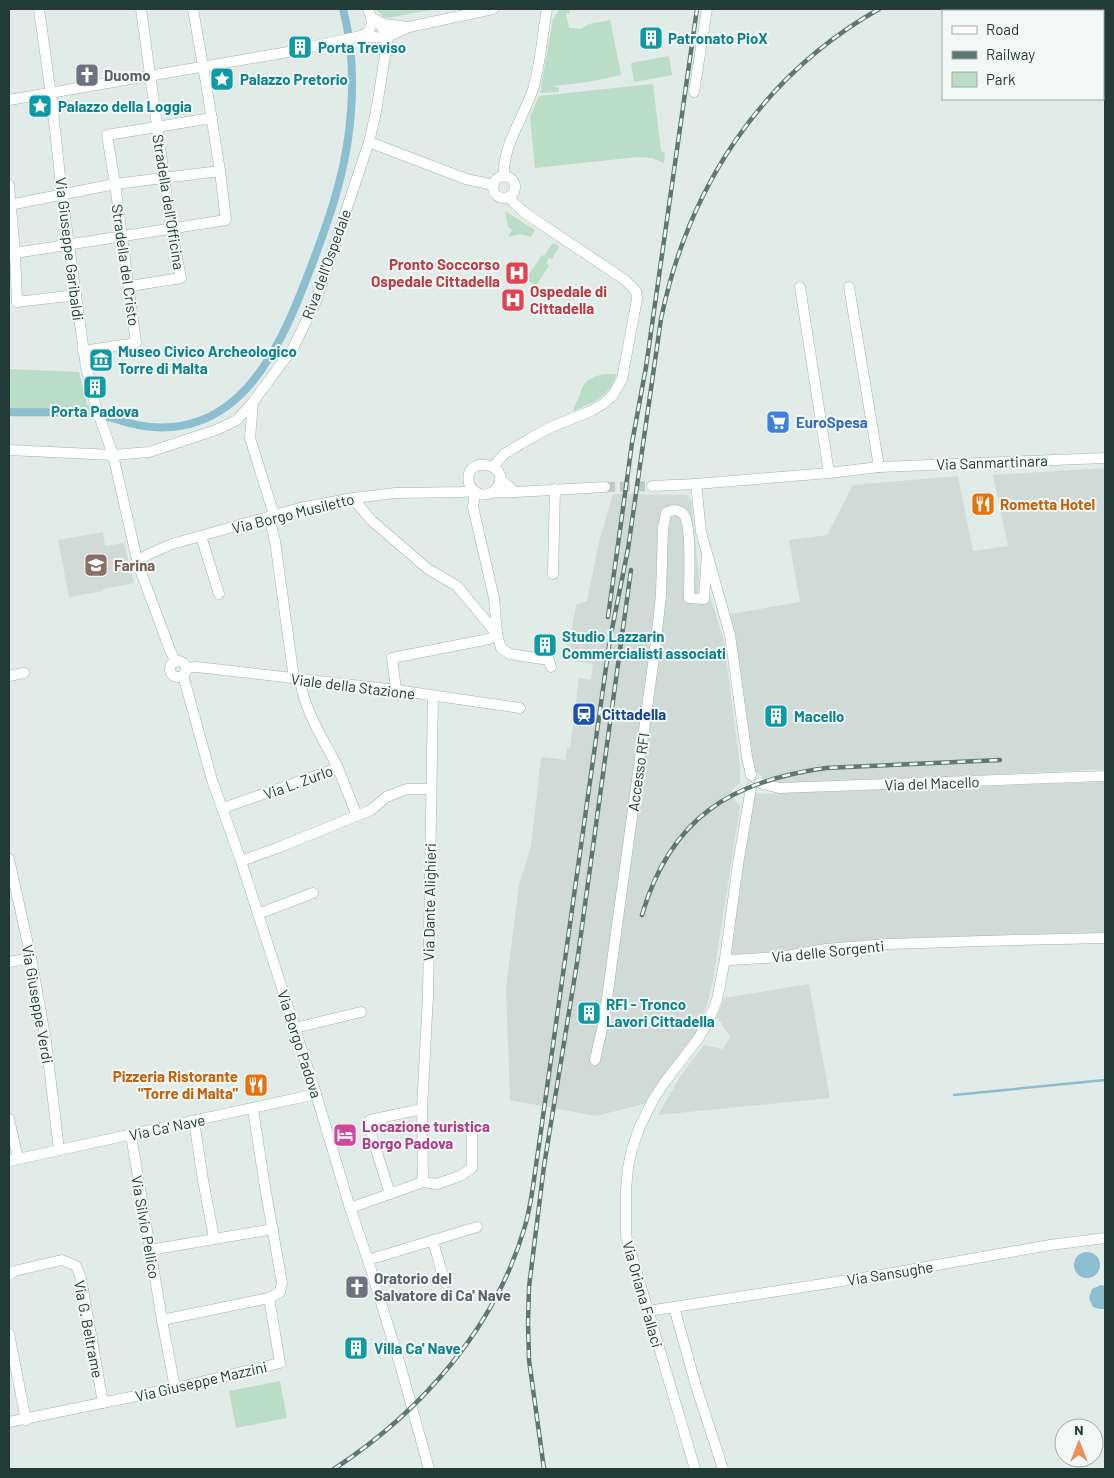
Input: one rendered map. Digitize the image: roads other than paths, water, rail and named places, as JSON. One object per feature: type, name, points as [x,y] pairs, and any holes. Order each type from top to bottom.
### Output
[{"type":"street","name":"Via Giuseppe Garibaldi","points":[[39,9],[83,352],[105,433]]},
{"type":"street","name":"Stradella dell'Officina","points":[[130,286],[181,278],[171,228],[141,9]]},
{"type":"street","points":[[15,253],[226,220],[220,170],[194,9]]},
{"type":"street","points":[[306,48],[360,36],[388,38],[408,28],[493,9]]},
{"type":"street","points":[[504,177],[505,157],[532,90],[543,42],[547,9]]},
{"type":"street","points":[[694,92],[707,9]]},
{"type":"street","points":[[373,17],[408,28]]},
{"type":"street","points":[[360,36],[368,32],[373,17]]},
{"type":"street","points":[[373,17],[388,38]]},
{"type":"street","name":"Riva dell'Ospedale","points":[[9,450],[114,455],[149,452],[216,430],[237,420],[253,402],[293,348],[316,301],[370,142],[388,38]]},
{"type":"street","points":[[9,100],[294,51]]},
{"type":"street","points":[[157,127],[212,118]]},
{"type":"street","name":"Stradella del Cristo","points":[[83,352],[136,343],[130,286],[107,135],[157,127]]},
{"type":"street","points":[[370,142],[466,179],[494,185]]},
{"type":"street","points":[[10,204],[115,184],[220,170]]},
{"type":"street","points":[[504,177],[512,180],[515,186],[514,192],[509,197],[503,198],[497,196],[494,191],[494,185],[497,179],[504,177]]},
{"type":"street","points":[[9,185],[17,302],[76,295]]},
{"type":"street","points":[[493,467],[504,454],[536,434],[590,411],[603,404],[613,395],[622,379],[637,299],[636,291],[625,280],[525,213],[509,197]]},
{"type":"street","points":[[800,287],[829,473]]},
{"type":"street","points":[[848,287],[879,467]]},
{"type":"street","name":"Via L. Zurlo","points":[[223,808],[338,768],[312,717],[298,681],[272,516],[250,438],[253,402]]},
{"type":"street","name":"Via Borgo Padova","points":[[105,433],[114,455],[134,545],[170,650],[176,662],[172,666],[171,672],[175,676],[184,672],[212,780],[223,808],[316,1094],[430,1469]]},
{"type":"street","name":"Via Sanmartinara","points":[[652,486],[829,473],[879,467],[1105,458]]},
{"type":"street","points":[[514,492],[500,479],[497,470],[493,467],[484,464],[476,466],[470,473],[469,478],[474,491],[473,507],[494,598],[497,634],[501,648],[510,654],[549,660],[551,667]]},
{"type":"street","points":[[452,492],[469,478]]},
{"type":"street","points":[[492,492],[496,489],[500,479]]},
{"type":"street","points":[[696,484],[701,532],[730,635],[747,757],[751,775],[758,776],[737,872],[725,959]]},
{"type":"street","points":[[474,491],[486,494],[492,492],[605,488]]},
{"type":"street","points":[[553,574],[555,489]]},
{"type":"street","name":"Via Borgo Musiletto","points":[[141,565],[147,555],[172,544],[272,516],[353,498],[396,493],[474,491]]},
{"type":"street","points":[[353,498],[371,520],[428,569],[457,586],[497,634]]},
{"type":"street","name":"Accesso RFI","points":[[595,1060],[604,1020],[655,650],[661,595],[664,518],[666,513],[670,510],[680,511],[687,522],[690,570],[689,598],[703,600],[704,598],[707,554]]},
{"type":"street","points":[[200,536],[219,594]]},
{"type":"street","points":[[396,690],[392,658],[489,639],[497,634]]},
{"type":"street","name":"Viale della Stazione","points":[[184,672],[197,667],[298,681],[396,690],[520,708]]},
{"type":"street","points":[[9,676],[24,673]]},
{"type":"street","name":"Via Dante Alighieri","points":[[423,1182],[422,1109],[428,996],[433,696]]},
{"type":"street","points":[[338,768],[357,816]]},
{"type":"street","name":"Via del Macello","points":[[756,785],[779,788],[1105,776]]},
{"type":"street","points":[[240,861],[371,810],[386,797],[407,789],[431,789]]},
{"type":"street","name":"Via Giuseppe Verdi","points":[[9,859],[31,958],[46,1041],[59,1150]]},
{"type":"street","points":[[258,914],[314,893]]},
{"type":"street","name":"Via delle Sorgenti","points":[[725,959],[781,957],[826,949],[888,944],[1105,938]]},
{"type":"street","points":[[9,962],[31,958]]},
{"type":"street","name":"Via Oriana Fallaci","points":[[695,1469],[626,1236],[624,1207],[628,1168],[640,1126],[664,1083],[698,1039],[708,1022],[717,1000],[725,959]]},
{"type":"street","points":[[295,1028],[361,1012]]},
{"type":"street","name":"Via Ca' Nave","points":[[9,1119],[13,1160],[316,1094]]},
{"type":"street","points":[[162,1320],[269,1298],[280,1292],[282,1283],[253,1109]]},
{"type":"street","points":[[390,1194],[370,1130],[370,1120],[422,1109]]},
{"type":"street","points":[[194,1121],[214,1238]]},
{"type":"street","points":[[350,1208],[423,1182],[437,1184],[460,1176],[472,1168],[472,1131]]},
{"type":"street","name":"Via Silvio Pellico","points":[[131,1135],[175,1388]]},
{"type":"street","points":[[368,1260],[477,1227]]},
{"type":"street","points":[[150,1250],[273,1229]]},
{"type":"street","name":"Via Sansughe","points":[[648,1311],[881,1275],[1050,1245],[1105,1238]]},
{"type":"street","points":[[433,1241],[446,1283]]},
{"type":"street","name":"Via G. Beltrame","points":[[9,1275],[14,1271],[62,1260],[76,1266],[81,1278],[103,1403]]},
{"type":"street","name":"Via Giuseppe Mazzini","points":[[9,1422],[175,1388],[280,1363],[269,1298]]},
{"type":"street","points":[[674,1307],[696,1386],[723,1469]]},
{"type":"street","points":[[9,1334],[26,1420]]},
{"type":"water","points":[[1087,1252],[1096,1256],[1100,1265],[1096,1274],[1087,1278],[1078,1274],[1074,1265],[1078,1256]]},
{"type":"water","points":[[1101,1285],[1105,1286],[1105,1309],[1093,1307],[1089,1298],[1092,1289]]},
{"type":"waterway","points":[[9,412],[85,413],[147,426],[182,426],[199,421],[220,411],[239,396],[256,378],[270,357],[303,289],[339,184],[349,132],[352,101],[351,55],[343,9]]},
{"type":"waterway","points":[[954,1095],[1105,1080]]},
{"type":"tunnel","points":[[605,487],[652,486]]},
{"type":"railway","points":[[608,617],[697,9]]},
{"type":"railway","points":[[334,1469],[396,1421],[425,1394],[451,1364],[475,1332],[495,1299],[512,1263],[525,1226],[534,1180],[610,639],[628,549],[661,319],[673,271],[690,225],[711,181],[736,140],[765,102],[799,67],[837,36],[879,9]]},
{"type":"railway","points":[[544,1469],[529,1360],[529,1287],[544,1166],[577,963],[631,570]]},
{"type":"railway","points":[[642,915],[654,882],[669,853],[687,830],[708,810],[733,795],[761,783],[792,774],[826,768],[1000,760]]},
{"type":"place","name":"Patronato PioX","points":[[651,38]]},
{"type":"place","name":"Porta Treviso","points":[[300,47]]},
{"type":"place","name":"Duomo","points":[[87,75]]},
{"type":"place","name":"Palazzo Pretorio","points":[[222,79]]},
{"type":"place","name":"Palazzo della Loggia","points":[[40,106]]},
{"type":"place","name":"Pronto Soccorso Ospedale Cittadella","points":[[517,273]]},
{"type":"place","name":"Ospedale di Cittadella","points":[[513,300]]},
{"type":"place","name":"Museo Civico Archeologico Torre di Malta","points":[[101,360]]},
{"type":"place","name":"Porta Padova","points":[[95,387]]},
{"type":"place","name":"EuroSpesa","points":[[778,422]]},
{"type":"place","name":"Rometta Hotel","points":[[983,504]]},
{"type":"place","name":"Farina","points":[[96,565]]},
{"type":"place","name":"Studio Lazzarin Commercialisti associati","points":[[545,645]]},
{"type":"place","name":"Cittadella","points":[[584,714]]},
{"type":"place","name":"Macello","points":[[776,716]]},
{"type":"place","name":"RFI - Tronco Lavori Cittadella","points":[[589,1013]]},
{"type":"place","name":"Pizzeria Ristorante \"Torre di Malta\"","points":[[256,1085]]},
{"type":"place","name":"Locazione turistica Borgo Padova","points":[[345,1135]]},
{"type":"place","name":"Oratorio del Salvatore di Ca' Nave","points":[[357,1287]]},
{"type":"place","name":"Villa Ca' Nave","points":[[356,1348]]}]
